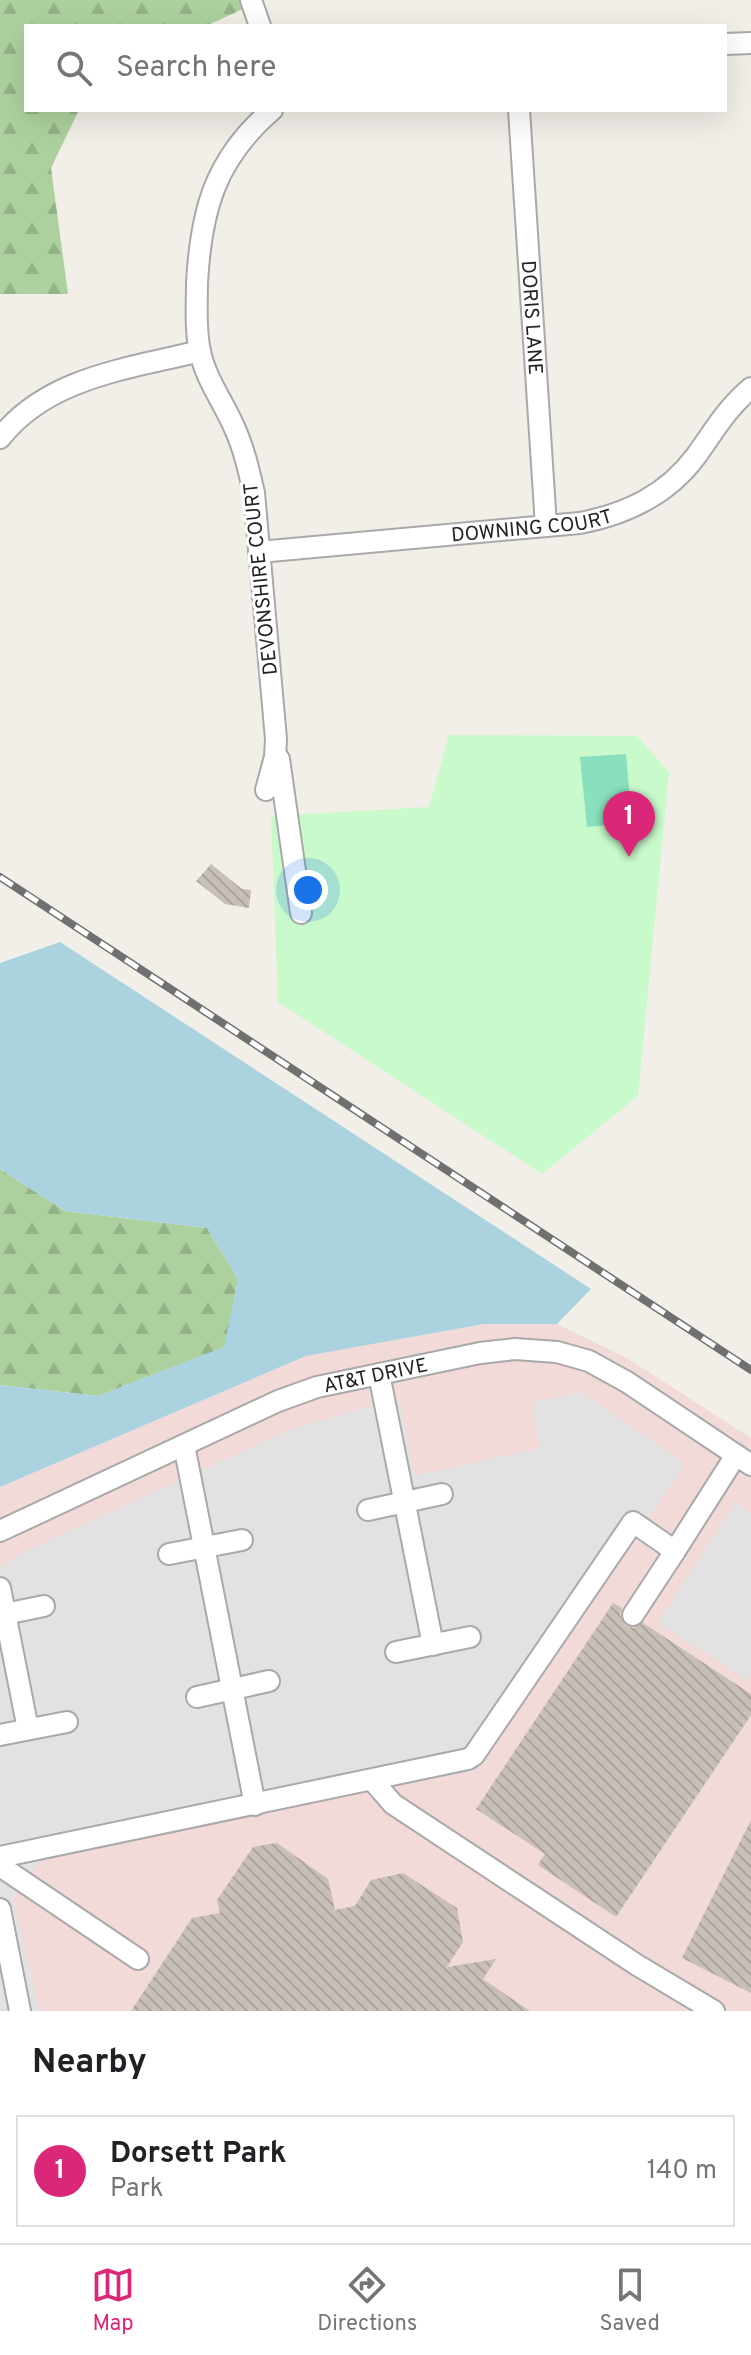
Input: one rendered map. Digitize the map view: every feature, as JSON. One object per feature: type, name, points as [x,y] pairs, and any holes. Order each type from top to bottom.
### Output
[{"type":"street","points":[[251,0],[259,24]]},
{"type":"street","points":[[727,44],[751,43]]},
{"type":"street","name":"DEVONSHIRE COURT","points":[[266,790],[275,757],[276,739],[254,493],[246,457],[200,351],[197,299],[199,249],[210,196],[224,165],[242,140],[270,112]]},
{"type":"street","name":"DORIS LANE","points":[[519,112],[546,526]]},
{"type":"street","points":[[0,438],[26,411],[62,388],[200,351]]},
{"type":"street","name":"DOWNING COURT","points":[[259,552],[546,526],[605,518],[632,509],[654,497],[686,469],[726,411],[751,388]]},
{"type":"street","points":[[276,739],[301,913]]},
{"type":"street","name":"AT&T DRIVE","points":[[0,1531],[278,1401],[317,1387],[480,1353],[515,1349],[557,1352],[589,1361],[627,1382],[744,1460]]},
{"type":"street","points":[[379,1374],[433,1645]]},
{"type":"street","points":[[184,1445],[255,1805]]},
{"type":"street","points":[[633,1615],[675,1551],[744,1460]]},
{"type":"street","points":[[368,1510],[442,1494]]},
{"type":"street","points":[[0,1857],[468,1759],[474,1755],[633,1522],[675,1551]]},
{"type":"street","points":[[169,1554],[242,1540]]},
{"type":"street","points":[[0,1588],[28,1729]]},
{"type":"street","points":[[3,1614],[44,1606]]},
{"type":"street","points":[[396,1652],[470,1637]]},
{"type":"street","points":[[197,1697],[269,1681]]},
{"type":"street","points":[[0,1735],[67,1722]]},
{"type":"street","points":[[373,1781],[393,1804],[637,1965],[714,2011]]},
{"type":"street","points":[[0,1866],[138,1959]]},
{"type":"street","points":[[0,1909],[20,2011]]},
{"type":"shaded area","points":[[484,1324],[557,1324],[627,1358],[751,1438],[751,2011],[0,2011],[0,1487],[306,1356]]},
{"type":"shaded area","points":[[581,1392],[685,1464],[474,1771],[44,1857],[13,1898],[39,2011],[0,2011],[0,1567],[22,1553],[289,1430],[399,1400],[414,1476],[540,1448],[532,1402]]},
{"type":"shaded area","points":[[735,1503],[751,1514],[751,1674],[748,1680],[658,1623]]},
{"type":"green space","points":[[0,0],[242,0],[243,9],[210,24],[24,24],[24,112],[78,112],[51,168],[68,294],[0,294]]},
{"type":"green space","points":[[449,735],[637,736],[669,772],[638,1096],[542,1174],[278,1002],[271,816],[429,807]]},
{"type":"green space","points":[[626,754],[632,823],[587,827],[580,757]]},
{"type":"green space","points":[[0,1169],[65,1211],[207,1228],[238,1279],[225,1347],[98,1396],[0,1385]]},
{"type":"water","points":[[60,942],[591,1289],[557,1324],[484,1324],[306,1356],[0,1487],[0,1385],[98,1396],[224,1347],[238,1279],[207,1228],[65,1211],[0,1169],[0,963]]},
{"type":"building","points":[[211,864],[242,889],[251,890],[249,908],[225,904],[196,881]]},
{"type":"building","points":[[613,1603],[622,1608],[620,1615],[625,1625],[633,1628],[643,1623],[751,1694],[751,1715],[616,1917],[538,1865],[545,1854],[476,1809]]},
{"type":"building","points":[[751,1820],[751,1993],[682,1958]]},
{"type":"building","points":[[277,1843],[328,1879],[335,1910],[355,1906],[371,1880],[403,1873],[457,1908],[463,1942],[447,1967],[496,1959],[483,1979],[530,2011],[131,2011],[192,1918],[220,1913],[217,1900],[253,1847]]},
{"type":"railway","points":[[0,877],[751,1370]]},
{"type":"place","name":"Dorsett Park","points":[[629,857]]}]
